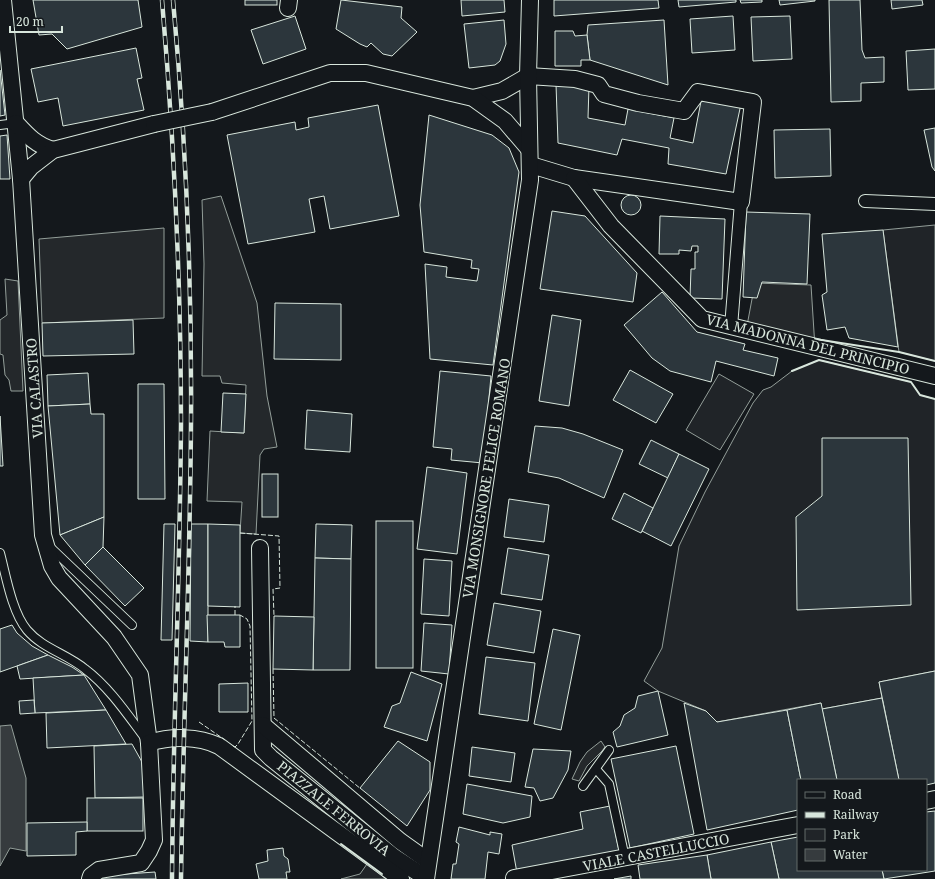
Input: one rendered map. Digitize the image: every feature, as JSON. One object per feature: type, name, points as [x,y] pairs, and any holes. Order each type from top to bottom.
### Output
[{"type":"street","name":"VIA CALASTRO","points":[[3,0],[21,179],[43,535],[48,546],[52,566],[59,578],[114,637],[140,675],[156,741],[154,840],[150,851],[141,863],[99,870],[91,876],[90,879]]},
{"type":"street","name":"VIA MONSIGNORE FELICE ROMANO","points":[[426,879],[530,180],[531,165],[529,149],[528,76],[530,0]]},
{"type":"street","points":[[21,179],[31,167],[53,150],[154,124],[212,112],[330,73],[366,73],[473,98],[505,121],[529,149]]},
{"type":"street","points":[[473,98],[502,91],[528,76],[575,79],[598,85],[604,94],[638,103],[684,111],[698,92],[753,102],[741,202],[731,326]]},
{"type":"street","points":[[16,123],[34,142],[53,150]]},
{"type":"street","points":[[531,165],[574,178],[741,202]]},
{"type":"street","name":"VIA MADONNA DEL PRINCIPIO","points":[[574,178],[611,226],[702,319],[935,376]]},
{"type":"street","points":[[865,201],[935,204]]},
{"type":"street","name":"PIAZZALE FERROVIA","points":[[260,548],[263,745],[267,754],[394,857],[426,879]]},
{"type":"street","name":"PIAZZALE FERROVIA","points":[[263,725],[400,842],[428,861]]},
{"type":"street","points":[[156,741],[191,738],[219,746],[402,879]]},
{"type":"street","name":"VIALE CASTELLUCCIO","points":[[514,878],[797,825]]},
{"type":"lane","points":[[0,125],[16,123]]},
{"type":"lane","points":[[48,546],[132,626]]},
{"type":"lane","points":[[0,553],[11,595],[26,629],[36,639],[72,660],[98,680],[156,741]]},
{"type":"lane","points":[[583,786],[609,750]]},
{"type":"lane","points":[[596,769],[609,784],[625,858]]},
{"type":"green space","points":[[935,225],[935,361],[899,352],[883,230]]},
{"type":"green space","points":[[819,360],[911,382],[920,395],[935,399],[935,671],[879,682],[882,698],[822,709],[821,703],[717,722],[706,711],[658,691],[644,681],[662,648],[679,546],[705,492],[753,403],[763,390],[771,387],[792,371]]},
{"type":"green space","points":[[719,374],[754,394],[720,450],[686,430]]},
{"type":"green space","points":[[342,803],[393,844],[391,846],[339,805]]},
{"type":"green space","points":[[367,864],[386,879],[341,879],[360,874]]},
{"type":"shaded area","points":[[221,196],[257,303],[267,396],[277,447],[264,449],[260,455],[256,534],[240,533],[242,502],[207,501],[210,431],[244,433],[246,385],[222,383],[220,376],[202,376],[204,264],[202,200]]},
{"type":"shaded area","points":[[164,228],[164,318],[42,323],[39,239]]},
{"type":"shaded area","points":[[5,279],[18,281],[23,391],[11,391],[9,380],[5,375],[3,355],[0,354],[0,320],[7,315]]},
{"type":"shaded area","points":[[755,283],[811,285],[815,348],[746,331]]},
{"type":"shaded area","points":[[601,741],[605,747],[602,751],[587,766],[579,781],[572,779],[580,762],[587,752]]},
{"type":"water","points":[[11,725],[26,778],[26,851],[10,848],[0,866],[0,726]]},
{"type":"building","points":[[33,0],[138,0],[142,27],[67,49],[52,34],[39,35]]},
{"type":"building","points":[[245,0],[277,0],[277,5],[245,5]]},
{"type":"building","points":[[341,0],[402,7],[401,18],[417,32],[392,56],[383,54],[371,43],[367,47],[336,29]]},
{"type":"building","points":[[461,0],[504,0],[505,12],[462,16]]},
{"type":"building","points":[[554,0],[658,0],[659,8],[554,16]]},
{"type":"building","points":[[678,0],[736,0],[736,2],[679,7]]},
{"type":"building","points":[[740,0],[762,0],[762,2],[741,3]]},
{"type":"building","points":[[779,0],[815,0],[815,1],[780,5]]},
{"type":"building","points":[[829,0],[860,0],[862,50],[865,58],[884,57],[884,82],[861,83],[861,101],[831,102]]},
{"type":"building","points":[[891,0],[922,0],[923,5],[892,9]]},
{"type":"building","points":[[295,16],[306,49],[263,64],[251,30]]},
{"type":"building","points":[[733,16],[735,50],[692,53],[690,19]]},
{"type":"building","points":[[790,16],[792,59],[753,61],[751,17]]},
{"type":"building","points":[[504,20],[506,44],[500,61],[495,65],[469,68],[464,24]]},
{"type":"building","points":[[664,20],[668,85],[590,60],[587,35],[588,25]]},
{"type":"building","points":[[555,31],[573,31],[575,36],[587,35],[590,60],[581,60],[581,66],[555,66]]},
{"type":"building","points":[[136,48],[142,78],[137,79],[144,110],[63,126],[58,98],[38,102],[31,69]]},
{"type":"building","points":[[935,49],[935,89],[908,90],[906,51]]},
{"type":"building","points":[[0,70],[5,115],[0,116]]},
{"type":"building","points":[[556,84],[589,86],[588,118],[625,125],[628,109],[674,118],[670,138],[693,143],[702,96],[741,104],[726,174],[668,164],[669,148],[622,139],[617,155],[558,143]]},
{"type":"building","points":[[378,105],[399,216],[330,229],[324,196],[309,199],[315,232],[248,244],[227,135],[295,122],[296,130],[309,127],[308,118]]},
{"type":"building","points":[[429,115],[492,135],[509,148],[519,172],[493,365],[430,359],[425,264],[447,267],[446,277],[477,281],[479,269],[471,268],[472,260],[424,252],[420,205]]},
{"type":"building","points":[[935,128],[935,171],[932,167],[924,130]]},
{"type":"building","points":[[830,129],[831,176],[775,178],[774,130]]},
{"type":"building","points":[[7,135],[10,179],[0,179],[0,136]]},
{"type":"building","points":[[631,195],[638,198],[641,205],[638,212],[631,215],[624,212],[621,205],[624,198]]},
{"type":"building","points":[[552,211],[585,216],[637,273],[633,302],[540,289]]},
{"type":"building","points":[[746,212],[810,214],[807,284],[762,282],[757,298],[743,297]]},
{"type":"building","points":[[660,216],[725,219],[722,299],[690,298],[691,269],[695,269],[695,252],[698,252],[698,246],[692,246],[691,251],[679,250],[679,254],[659,254]]},
{"type":"building","points":[[883,230],[898,347],[849,338],[845,327],[827,330],[822,295],[827,292],[822,234]]},
{"type":"building","points":[[662,292],[697,332],[745,344],[743,350],[778,358],[774,376],[716,361],[711,382],[670,371],[652,358],[624,325]]},
{"type":"building","points":[[275,303],[341,304],[341,360],[274,359]]},
{"type":"building","points":[[552,315],[581,320],[569,406],[539,401]]},
{"type":"building","points":[[133,320],[134,354],[43,356],[42,323]]},
{"type":"building","points":[[630,370],[673,394],[656,423],[613,400]]},
{"type":"building","points":[[440,371],[491,376],[483,463],[451,460],[452,449],[433,447]]},
{"type":"building","points":[[88,373],[90,404],[48,406],[47,375]]},
{"type":"building","points":[[138,384],[164,384],[165,499],[138,499]]},
{"type":"building","points":[[223,393],[246,394],[244,433],[221,432]]},
{"type":"building","points":[[90,404],[91,414],[104,414],[104,517],[60,535],[48,406]]},
{"type":"building","points":[[307,410],[352,414],[350,452],[305,449]]},
{"type":"building","points":[[0,416],[3,466],[0,466]]},
{"type":"building","points":[[535,426],[562,428],[583,434],[623,450],[604,498],[559,478],[528,472]]},
{"type":"building","points":[[822,438],[908,438],[911,605],[797,610],[796,517],[822,496]]},
{"type":"building","points":[[651,440],[679,454],[668,478],[639,464]]},
{"type":"building","points":[[679,454],[709,469],[671,546],[642,531]]},
{"type":"building","points":[[427,467],[467,473],[457,554],[417,549]]},
{"type":"building","points":[[262,474],[278,474],[278,517],[262,517]]},
{"type":"building","points":[[624,493],[653,508],[641,533],[612,519]]},
{"type":"building","points":[[509,499],[549,505],[544,542],[504,537]]},
{"type":"building","points":[[104,517],[103,547],[85,565],[60,535]]},
{"type":"building","points":[[376,521],[413,521],[413,668],[376,668]]},
{"type":"building","points":[[164,524],[175,524],[172,640],[161,640]]},
{"type":"building","points":[[191,524],[208,524],[208,642],[190,641]]},
{"type":"building","points":[[208,524],[240,525],[240,607],[208,606]]},
{"type":"building","points":[[316,524],[352,525],[351,559],[315,558]]},
{"type":"building","points":[[103,547],[144,588],[125,606],[85,565]]},
{"type":"building","points":[[508,548],[549,555],[542,600],[501,594]]},
{"type":"building","points":[[315,558],[351,559],[350,670],[313,670]]},
{"type":"building","points":[[424,559],[452,561],[449,616],[421,614]]},
{"type":"building","points":[[494,603],[541,611],[534,653],[487,645]]},
{"type":"building","points":[[207,615],[240,615],[240,647],[225,647],[224,642],[208,642]]},
{"type":"building","points":[[274,616],[314,617],[313,670],[273,669]]},
{"type":"building","points":[[424,623],[452,625],[449,674],[421,671]]},
{"type":"building","points":[[12,625],[17,633],[32,646],[48,655],[0,672],[0,629]]},
{"type":"building","points":[[553,629],[580,635],[561,730],[534,724]]},
{"type":"building","points":[[48,655],[84,675],[20,679],[17,666]]},
{"type":"building","points":[[486,657],[535,663],[528,721],[479,714]]},
{"type":"building","points":[[935,671],[935,783],[927,785],[927,779],[899,779],[879,682]]},
{"type":"building","points":[[411,672],[442,684],[427,741],[384,727],[392,706],[400,703]]},
{"type":"building","points":[[84,675],[106,710],[35,713],[33,678]]},
{"type":"building","points":[[248,683],[248,712],[219,712],[219,684]]},
{"type":"building","points":[[658,691],[668,735],[617,747],[613,732],[620,726],[624,715],[635,708],[638,696]]},
{"type":"building","points":[[882,698],[899,779],[837,779],[822,709]]},
{"type":"building","points":[[34,700],[35,713],[20,714],[19,701]]},
{"type":"building","points":[[684,703],[706,711],[717,722],[787,710],[801,779],[797,779],[797,810],[707,830]]},
{"type":"building","points":[[821,703],[837,779],[801,779],[787,710]]},
{"type":"building","points":[[106,710],[126,744],[47,748],[46,713]]},
{"type":"building","points":[[398,741],[430,762],[430,790],[407,826],[360,788]]},
{"type":"building","points":[[132,744],[142,762],[145,797],[95,798],[94,746]]},
{"type":"building","points":[[676,746],[694,834],[630,848],[611,759]]},
{"type":"building","points":[[472,747],[515,753],[511,782],[469,776]]},
{"type":"building","points":[[533,749],[571,751],[568,770],[553,798],[540,801],[534,788],[525,787]]},
{"type":"building","points":[[467,784],[532,796],[530,817],[503,823],[463,814]]},
{"type":"building","points":[[87,798],[143,798],[143,831],[87,831]]},
{"type":"building","points":[[610,806],[620,856],[517,873],[512,845],[583,829],[580,812]]},
{"type":"building","points":[[935,811],[935,871],[884,879],[882,871],[927,871],[927,812]]},
{"type":"building","points":[[87,822],[87,831],[76,832],[76,855],[27,856],[27,823]]},
{"type":"building","points":[[459,827],[490,835],[490,832],[502,834],[499,854],[488,852],[485,879],[451,879],[453,864],[456,864],[459,844],[456,842]]},
{"type":"building","points":[[797,837],[797,871],[882,871],[884,879],[779,879],[771,842]]},
{"type":"building","points":[[771,842],[779,879],[711,879],[707,855]]},
{"type":"building","points":[[283,848],[284,856],[288,859],[290,872],[286,872],[287,879],[259,879],[256,864],[268,861],[267,850]]},
{"type":"building","points":[[707,855],[711,879],[640,879],[638,865]]},
{"type":"building","points":[[155,872],[156,879],[99,879],[98,876]]},
{"type":"building","points":[[631,876],[631,879],[614,879]]},
{"type":"railway","points":[[162,0],[176,212],[181,371],[172,879]]},
{"type":"railway","points":[[173,0],[185,159],[191,371],[189,538],[181,879]]},
{"type":"fence","points":[[240,533],[279,536],[280,588],[273,589],[274,616]]},
{"type":"fence","points":[[235,606],[235,615]]},
{"type":"fence","points":[[233,746],[235,747],[238,744],[252,721],[250,626],[247,619],[240,615]]},
{"type":"fence","points":[[273,669],[274,718],[361,789]]},
{"type":"fence","points":[[199,722],[225,740]]},
{"type":"wall","points":[[815,339],[899,352],[935,361]]},
{"type":"wall","points":[[792,371],[819,360],[911,382],[920,395],[935,399]]},
{"type":"wall","points":[[341,844],[382,874]]}]
